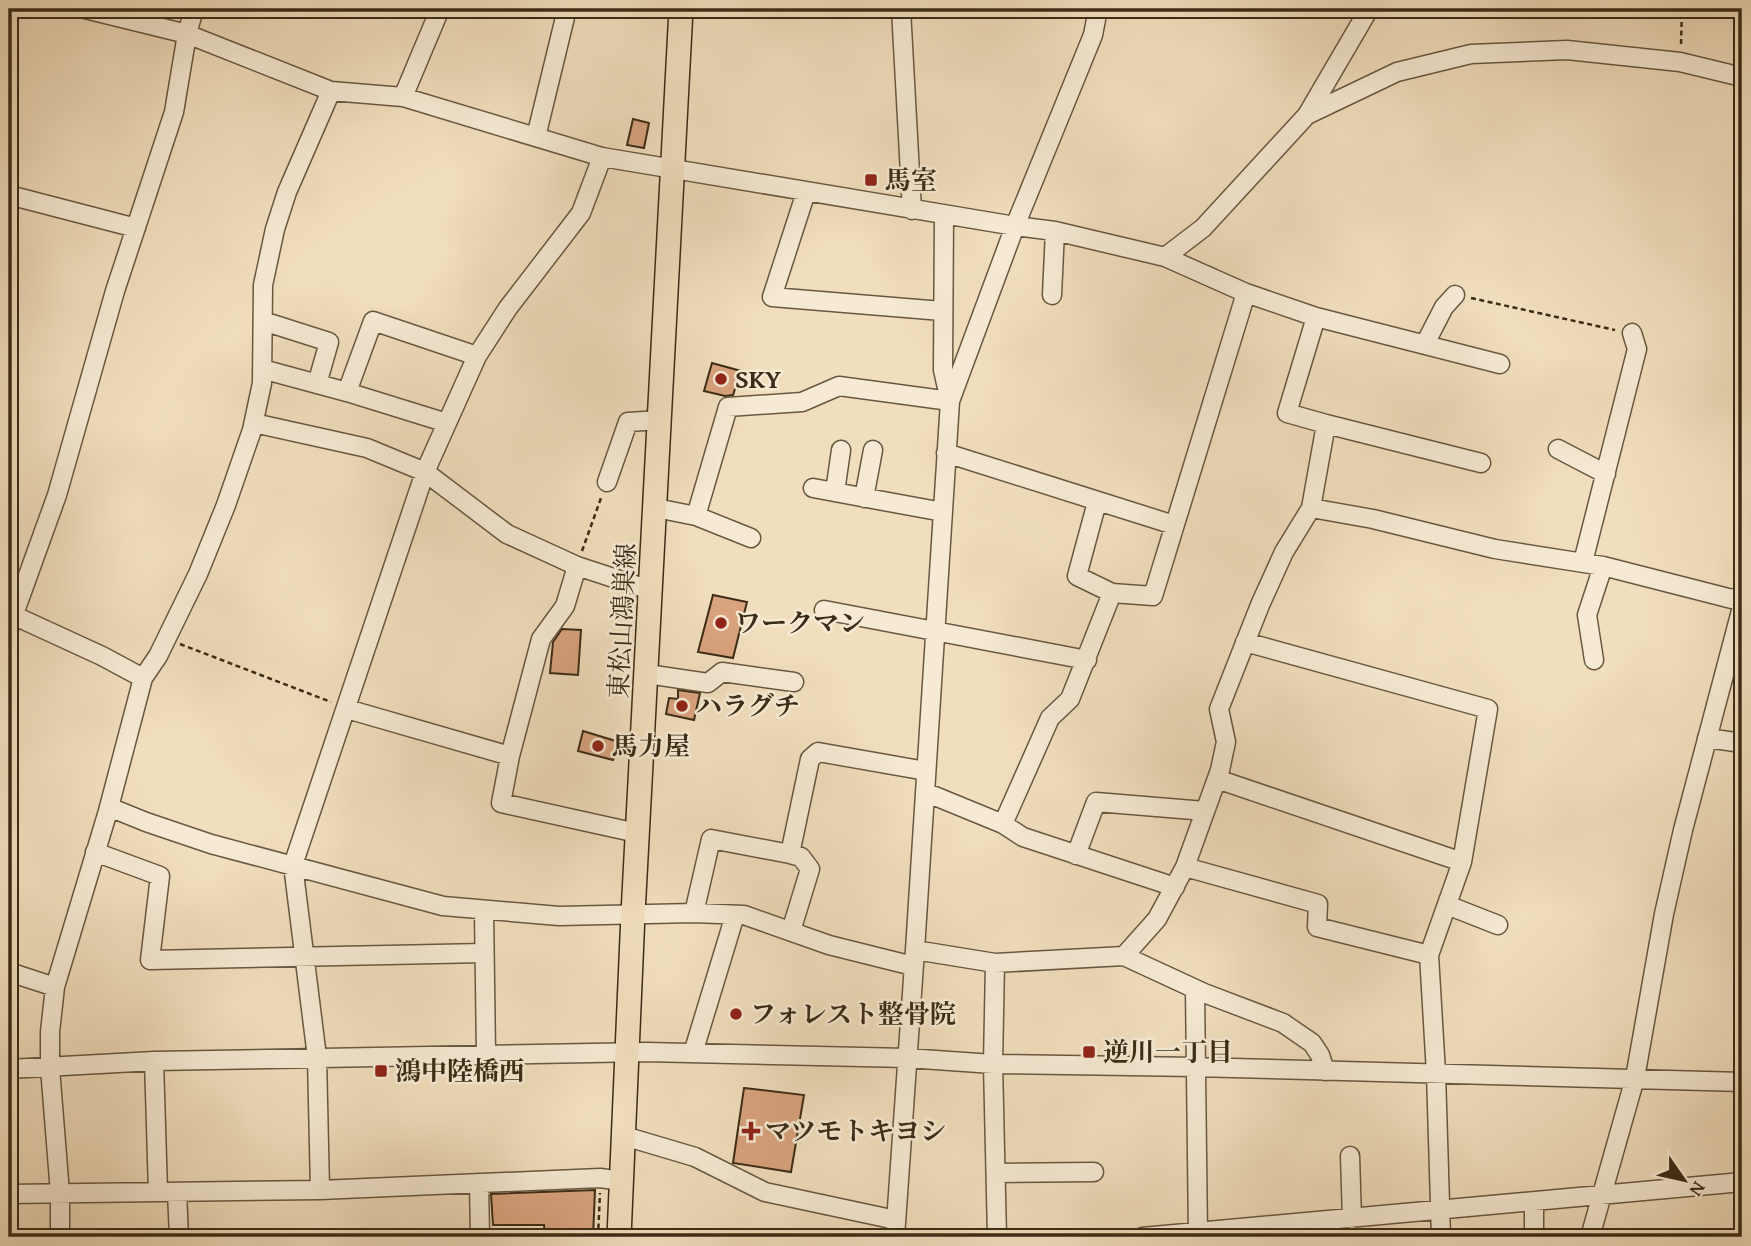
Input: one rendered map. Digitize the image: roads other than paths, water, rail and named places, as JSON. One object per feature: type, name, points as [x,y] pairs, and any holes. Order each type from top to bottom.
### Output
[{"type":"main road","name":"東松山鴻巣線","points":[[619,1237],[637,833],[681,9]]},
{"type":"street","points":[[85,9],[187,34],[331,91],[403,97],[602,157],[912,210],[1055,231],[1165,257],[1246,292],[1316,317],[1500,364]]},
{"type":"street","points":[[143,678],[102,656],[11,619],[57,495],[115,291],[174,112],[187,34],[194,9]]},
{"type":"street","points":[[403,97],[440,9]]},
{"type":"street","points":[[536,137],[567,9]]},
{"type":"street","points":[[901,9],[912,210]]},
{"type":"street","points":[[624,1136],[695,1157],[765,1192],[896,1229],[950,401],[1014,226],[1093,35],[1098,9]]},
{"type":"street","points":[[1165,257],[1203,228],[1307,115],[1369,9]]},
{"type":"street","points":[[1307,115],[1397,72],[1471,54],[1567,50],[1680,62],[1742,76]]},
{"type":"street","points":[[60,1237],[60,1193],[50,1068],[50,1032],[55,987],[109,807],[143,678],[198,574],[222,516],[254,423],[262,383],[263,285],[275,229],[287,192],[331,91]]},
{"type":"street","points":[[320,1190],[317,1057],[293,865],[425,472],[477,356],[508,308],[581,213],[602,157]]},
{"type":"street","points":[[806,192],[772,297],[942,311]]},
{"type":"street","points":[[9,195],[136,228]]},
{"type":"street","points":[[944,215],[943,370],[950,401]]},
{"type":"street","points":[[1052,295],[1055,231]]},
{"type":"street","points":[[1097,502],[1077,576],[1112,593],[1153,596],[1246,292]]},
{"type":"street","points":[[1425,344],[1444,307],[1455,295]]},
{"type":"street","points":[[1316,317],[1287,413],[1481,463]]},
{"type":"street","points":[[263,321],[329,342],[317,384]]},
{"type":"street","points":[[347,392],[373,321],[477,356]]},
{"type":"street","points":[[1583,562],[1637,349],[1632,333]]},
{"type":"street","points":[[262,369],[447,423]]},
{"type":"street","points":[[696,516],[728,407],[802,402],[839,386],[950,401]]},
{"type":"street","points":[[607,482],[628,422],[661,420]]},
{"type":"street","points":[[254,423],[368,448],[425,472],[507,534],[577,566],[641,587],[652,588]]},
{"type":"street","points":[[1124,956],[1157,919],[1185,867],[1217,779],[1226,742],[1219,709],[1284,552],[1311,508],[1326,424]]},
{"type":"street","points":[[1558,449],[1606,474]]},
{"type":"street","points":[[835,492],[841,450]]},
{"type":"street","points":[[864,498],[873,450]]},
{"type":"street","points":[[946,453],[1174,525]]},
{"type":"street","points":[[813,488],[943,512]]},
{"type":"street","points":[[656,508],[696,516],[751,538]]},
{"type":"street","points":[[1311,508],[1373,519],[1495,549],[1603,566],[1732,599],[1742,596]]},
{"type":"street","points":[[577,566],[565,606],[541,639],[510,756],[501,803],[637,833]]},
{"type":"street","points":[[1594,660],[1587,615],[1603,566]]},
{"type":"street","points":[[1003,824],[1050,718],[1070,699],[1112,593]]},
{"type":"street","points":[[1590,1237],[1635,1078],[1664,914],[1683,830],[1742,607]]},
{"type":"street","points":[[824,610],[1087,660]]},
{"type":"street","points":[[1245,642],[1488,709],[1462,862],[1429,955],[1441,1237]]},
{"type":"street","points":[[647,674],[708,683],[722,672],[794,682]]},
{"type":"street","points":[[347,709],[510,756]]},
{"type":"street","points":[[1707,738],[1742,743]]},
{"type":"street","points":[[790,854],[810,758],[818,752],[926,771]]},
{"type":"street","points":[[1217,779],[1462,862]]},
{"type":"street","points":[[925,792],[1003,824],[1023,837],[1175,887]]},
{"type":"street","points":[[1076,855],[1096,802],[1206,811]]},
{"type":"street","points":[[109,807],[211,844],[443,906],[559,916],[694,913],[744,915],[829,945],[914,958],[995,963],[1124,956],[1195,989],[1283,1023],[1312,1043],[1320,1055],[1325,1071]]},
{"type":"street","points":[[694,913],[711,839],[801,857],[810,869],[791,931]]},
{"type":"street","points":[[95,852],[160,876],[150,960],[484,953]]},
{"type":"street","points":[[1185,867],[1318,904],[1317,927],[1429,955]]},
{"type":"street","points":[[1447,905],[1498,925]]},
{"type":"street","points":[[484,911],[486,1054]]},
{"type":"street","points":[[693,1053],[735,915]]},
{"type":"street","points":[[995,963],[993,1063],[997,1237]]},
{"type":"street","points":[[9,972],[55,987]]},
{"type":"street","points":[[1195,989],[1198,1235]]},
{"type":"street","points":[[9,1069],[154,1061],[317,1057],[693,1053],[1742,1082]]},
{"type":"street","points":[[154,1061],[158,1192]]},
{"type":"street","points":[[1350,1156],[1352,1219]]},
{"type":"street","points":[[996,1173],[1094,1172]]},
{"type":"street","points":[[9,1194],[320,1190],[600,1178],[622,1181]]},
{"type":"street","points":[[1142,1237],[1198,1235],[1742,1182]]},
{"type":"street","points":[[479,1183],[480,1237]]},
{"type":"street","points":[[177,1192],[178,1237]]},
{"type":"street","points":[[1534,1203],[1534,1237]]},
{"type":"place","name":"馬室","points":[[871,180]]},
{"type":"place","name":"SKY","points":[[721,379]]},
{"type":"place","name":"ワークマン","points":[[721,623]]},
{"type":"place","name":"ハラグチ","points":[[682,706]]},
{"type":"place","name":"馬力屋","points":[[598,746]]},
{"type":"place","name":"フォレスト整骨院","points":[[736,1014]]},
{"type":"place","name":"逆川一丁目","points":[[1089,1052]]},
{"type":"place","name":"鴻中陸橋西","points":[[381,1071]]},
{"type":"place","name":"マツモトキヨシ","points":[[751,1131]]}]
